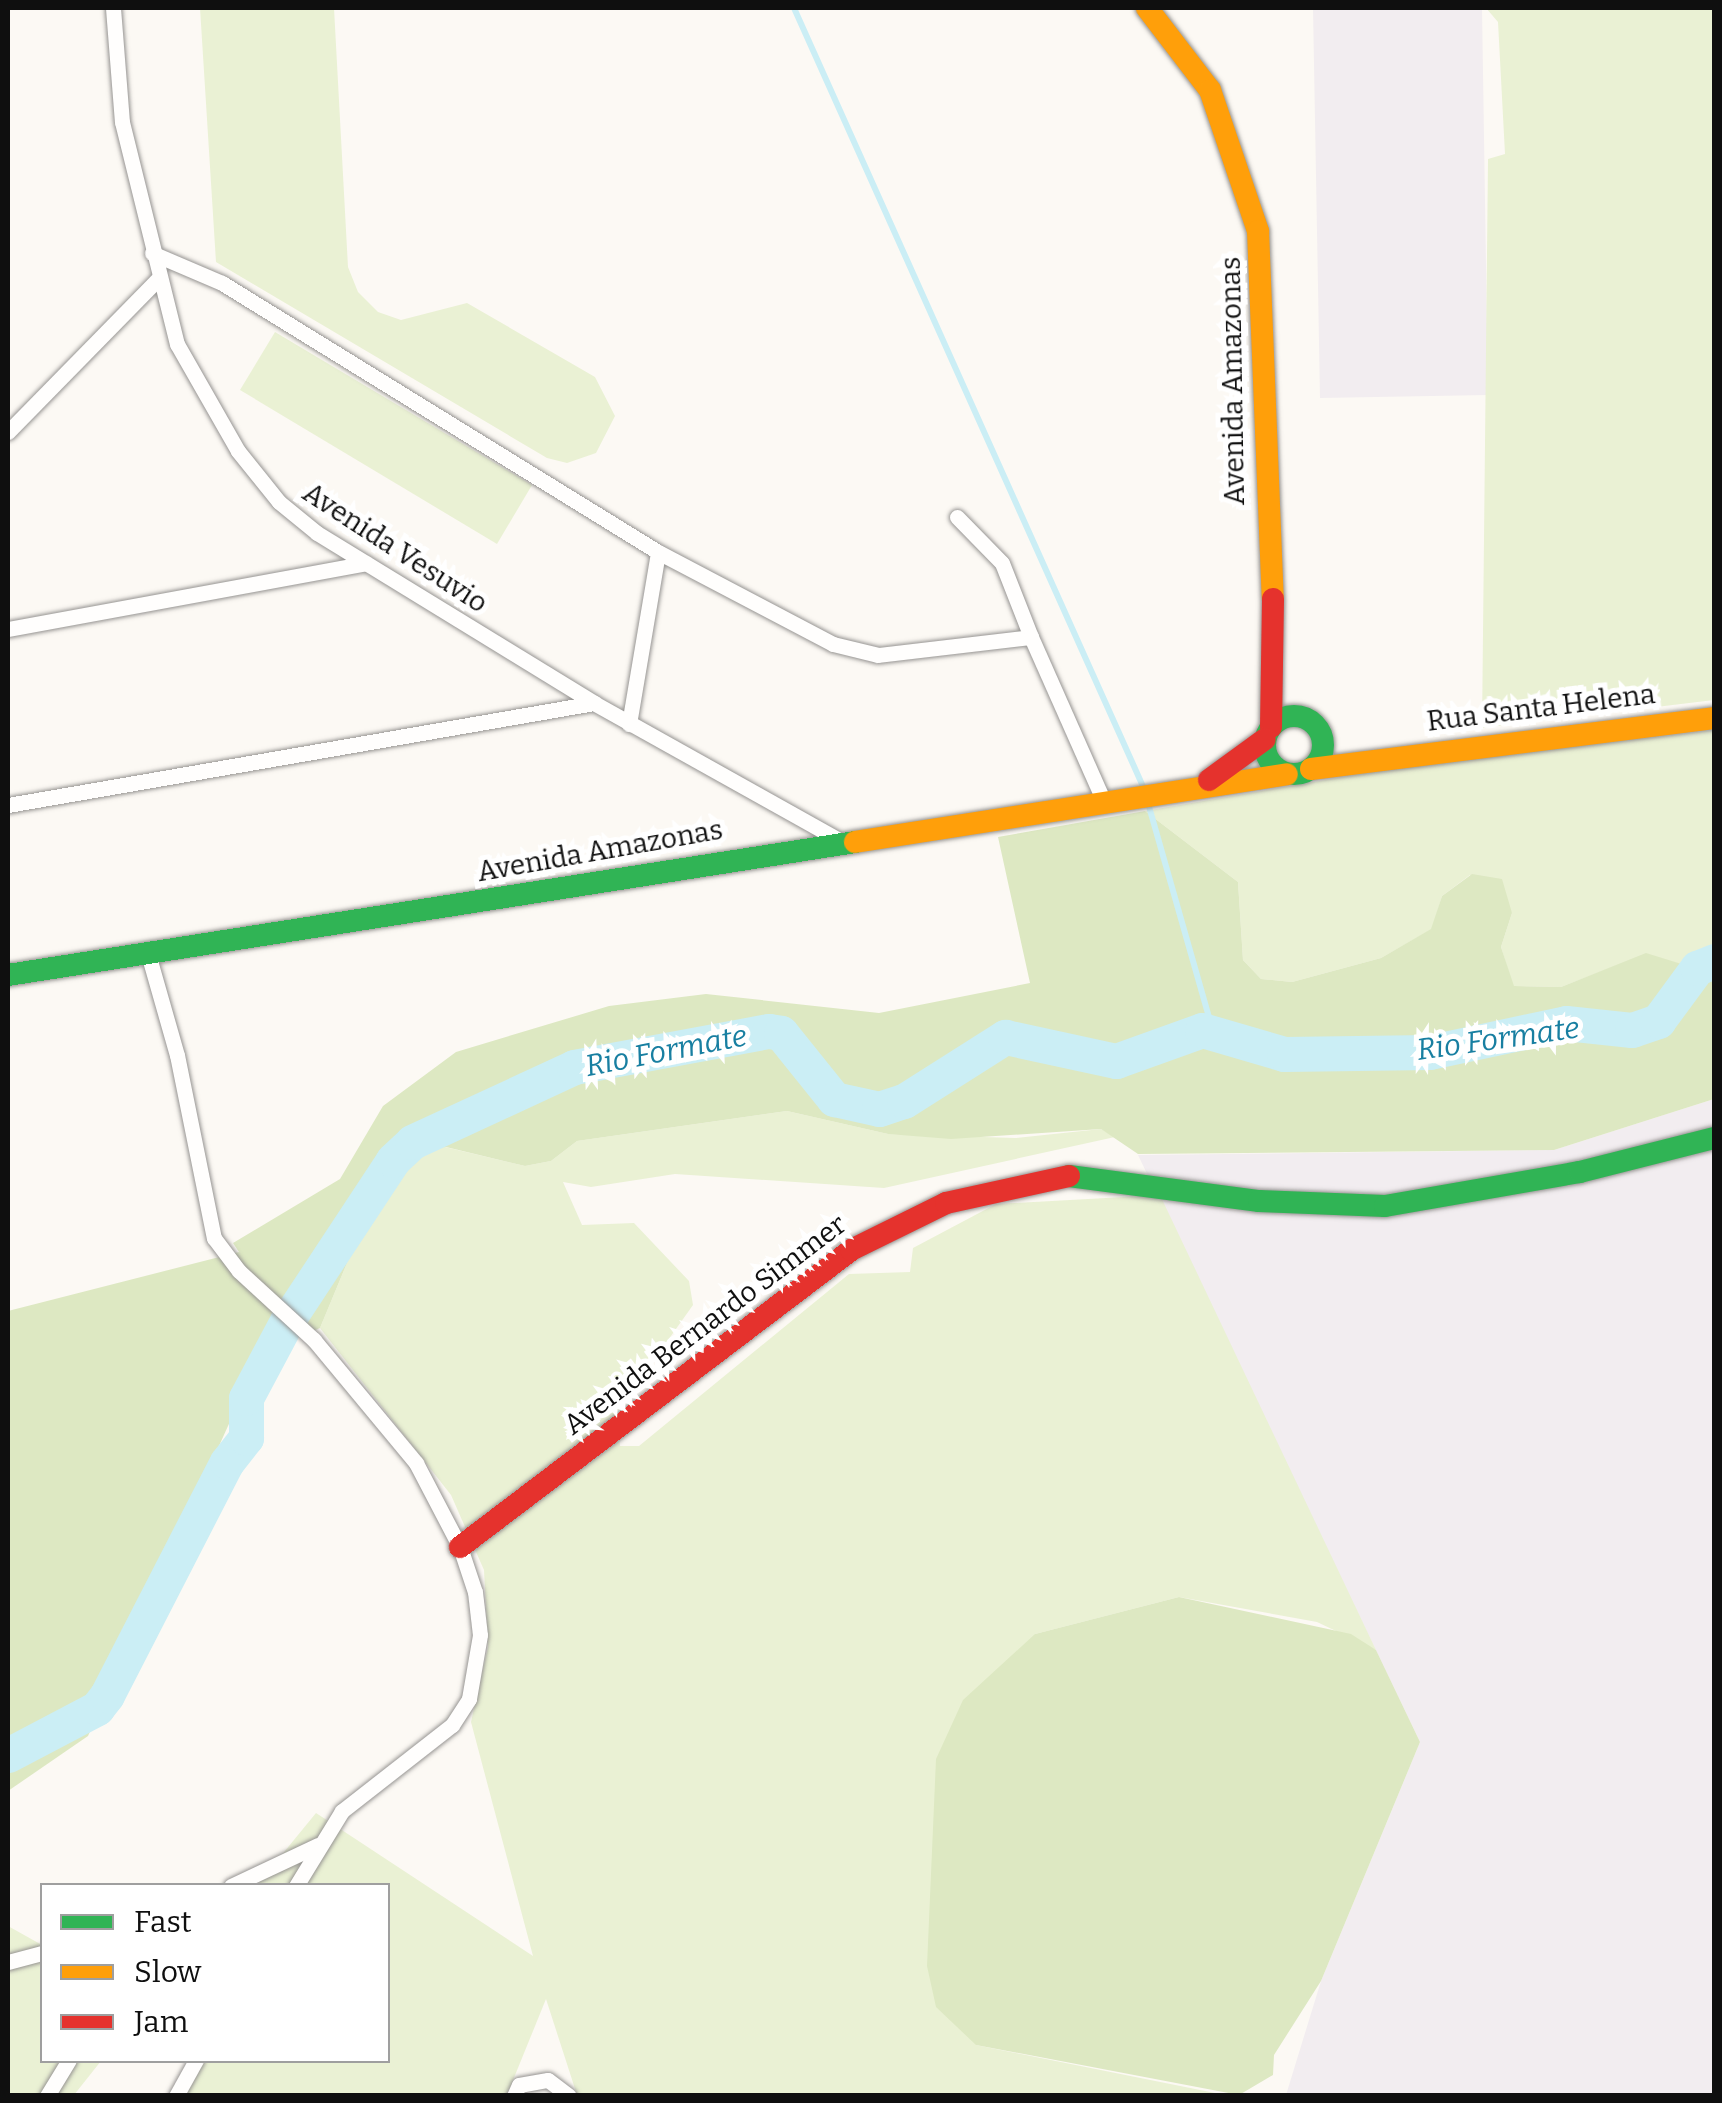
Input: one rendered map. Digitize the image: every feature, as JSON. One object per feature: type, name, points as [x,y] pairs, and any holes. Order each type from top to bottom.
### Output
[{"type":"street","name":"Avenida Vesuvio","points":[[113,8],[122,122],[177,344],[238,451],[279,502],[366,563],[594,703],[841,841]]},
{"type":"street","name":"Avenida Amazonas","points":[[1147,8],[1210,90],[1258,231],[1276,663],[1268,733],[1201,784]]},
{"type":"street","points":[[152,253],[222,283],[658,552],[833,644],[863,651],[1031,637]]},
{"type":"street","points":[[8,432],[158,279]]},
{"type":"street","points":[[957,517],[1002,563],[1105,804]]},
{"type":"street","points":[[629,724],[658,552]]},
{"type":"street","points":[[8,629],[366,563]]},
{"type":"street","name":"Avenida Amazonas","points":[[1276,663],[1305,718]]},
{"type":"street","points":[[8,804],[594,703]]},
{"type":"street","points":[[1286,716],[1305,718],[1322,737],[1322,755],[1311,769],[1287,774],[1270,761],[1268,733],[1286,716]]},
{"type":"street","name":"Rua Santa Helena","points":[[1311,769],[1374,756],[1714,718]]},
{"type":"street","name":"Rua Santa Helena","points":[[1322,737],[1374,756]]},
{"type":"street","name":"Avenida Amazonas","points":[[8,975],[150,957],[841,841],[1287,774]]},
{"type":"street","points":[[150,957],[177,1056],[214,1238],[314,1340],[416,1463],[460,1547],[480,1635],[468,1698],[452,1725],[342,1812],[298,1883]]},
{"type":"street","name":"Avenida Bernardo Simmer","points":[[460,1547],[851,1250],[946,1203],[1062,1176],[1259,1200],[1385,1206],[1580,1172],[1714,1138]]},
{"type":"street","points":[[237,1883],[320,1844]]},
{"type":"street","points":[[8,1962],[40,1953]]},
{"type":"street","points":[[47,2096],[67,2063]]},
{"type":"street","points":[[176,2096],[194,2063]]},
{"type":"street","points":[[514,2096],[533,2080],[565,2090]]},
{"type":"shaded area","points":[[1313,8],[1482,8],[1488,395],[1320,398]]},
{"type":"shaded area","points":[[1714,1099],[1714,2095],[1286,2095],[1321,1981],[1420,1742],[1138,1155],[1554,1150]]},
{"type":"green space","points":[[200,8],[334,8],[348,267],[358,292],[378,312],[401,320],[467,303],[595,377],[615,416],[596,453],[567,463],[547,458],[216,262]]},
{"type":"green space","points":[[1486,8],[1714,8],[1714,700],[1482,728],[1488,159],[1505,154],[1498,22]]},
{"type":"green space","points":[[275,332],[532,485],[497,544],[240,390]]},
{"type":"green space","points":[[1714,730],[1714,974],[1646,954],[1561,987],[1513,986],[1501,947],[1512,913],[1470,875],[1442,896],[1432,929],[1381,958],[1292,982],[1261,979],[1243,960],[1238,882],[1145,811],[1401,767]]},
{"type":"green space","points":[[1145,811],[1238,882],[1243,960],[1261,979],[1292,982],[1381,958],[1431,929],[1442,896],[1472,874],[1502,879],[1512,913],[1501,947],[1514,986],[1561,987],[1646,953],[1714,974],[1714,1099],[1554,1150],[1138,1154],[1101,1129],[951,1139],[888,1134],[787,1111],[577,1141],[551,1161],[525,1166],[446,1147],[401,1154],[379,1186],[320,1328],[311,1332],[284,1302],[88,1736],[8,1791],[8,1311],[239,1252],[233,1243],[340,1179],[383,1106],[456,1052],[609,1006],[706,994],[879,1013],[1030,983],[998,837]]},
{"type":"green space","points":[[787,1111],[888,1134],[1015,1138],[1101,1129],[1115,1137],[884,1188],[675,1174],[591,1187],[563,1182],[582,1225],[634,1223],[689,1281],[693,1305],[617,1412],[620,1446],[639,1446],[849,1274],[910,1272],[913,1248],[996,1204],[1160,1195],[1376,1650],[1317,1622],[1179,1597],[1035,1634],[976,2045],[1225,2095],[577,2095],[546,1999],[507,2095],[175,2096],[191,2063],[390,2063],[390,1883],[259,1883],[316,1813],[533,1956],[471,1722],[488,1647],[484,1570],[451,1495],[320,1328],[379,1186],[401,1154],[445,1147],[525,1166],[551,1161],[577,1141]]},
{"type":"green space","points":[[1179,1597],[1351,1634],[1376,1650],[1420,1742],[1321,1981],[1274,2055],[1273,2075],[1239,2095],[976,2045],[936,2007],[927,1966],[936,1759],[963,1700],[1035,1634]]},
{"type":"green space","points":[[8,1926],[40,1944],[40,2063],[99,2063],[74,2095],[8,2095]]},
{"type":"waterway","points":[[794,8],[1145,791]]},
{"type":"waterway","points":[[1148,803],[1209,1017],[1205,1031]]},
{"type":"waterway","name":"Rio Formate","points":[[8,1755],[97,1708],[107,1695],[227,1462],[246,1438],[246,1398],[287,1321],[393,1160],[412,1142],[574,1067],[769,1031],[781,1033],[834,1099],[879,1109],[904,1101],[1005,1037],[1116,1061],[1202,1030],[1284,1054],[1430,1052],[1566,1023],[1632,1030],[1658,1021],[1697,968],[1714,961]]},
{"type":"traffic: fast","points":[[1294,716],[1315,724],[1323,745],[1315,766],[1294,774],[1273,766],[1265,745],[1273,724],[1294,716]]},
{"type":"traffic: fast","points":[[8,975],[855,842]]},
{"type":"traffic: fast","points":[[1069,1176],[1259,1201],[1385,1206],[1580,1172],[1714,1138]]},
{"type":"traffic: slow","points":[[1147,8],[1210,90],[1258,231],[1273,599]]},
{"type":"traffic: slow","points":[[1311,769],[1714,718]]},
{"type":"traffic: slow","points":[[855,842],[1287,774]]},
{"type":"traffic: jam","points":[[1271,727],[1273,599]]},
{"type":"traffic: jam","points":[[1209,780],[1265,739]]},
{"type":"traffic: jam","points":[[460,1547],[851,1250],[946,1203],[1069,1176]]}]
